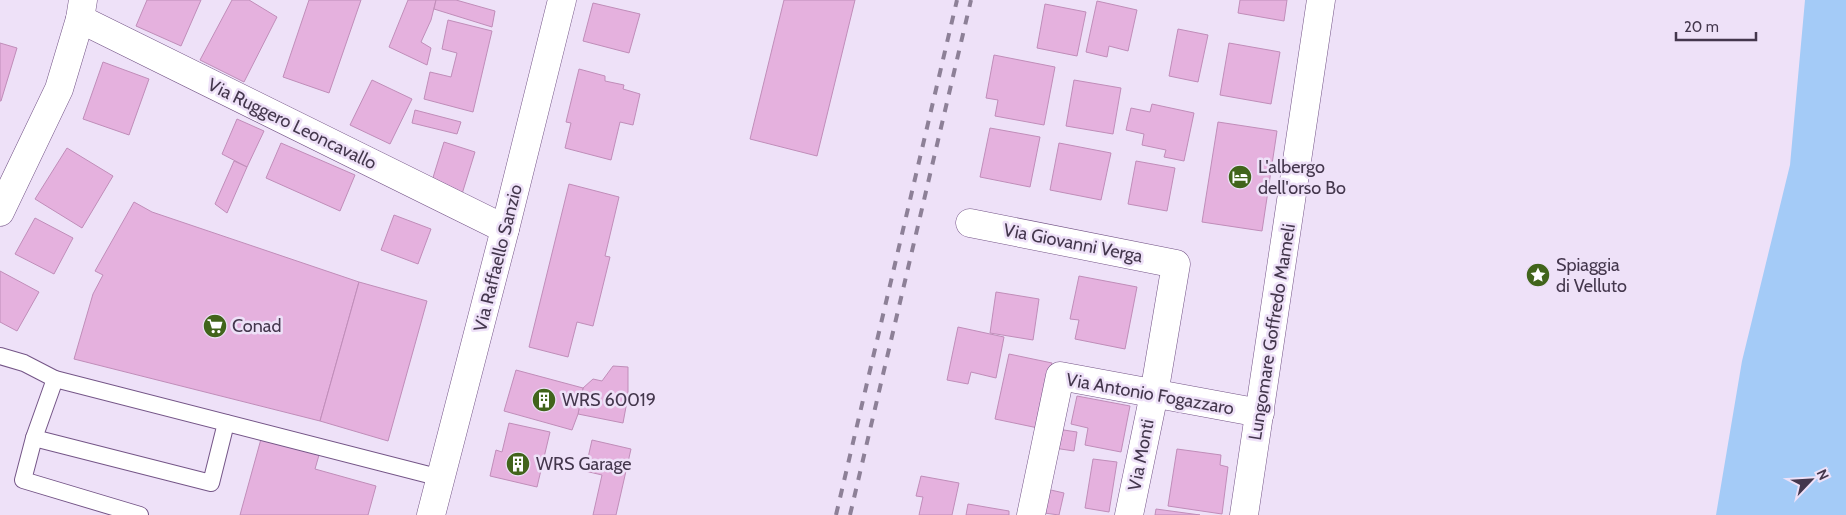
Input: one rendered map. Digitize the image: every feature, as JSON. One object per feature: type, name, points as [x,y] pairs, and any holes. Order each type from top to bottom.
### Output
[{"type":"street","name":"Via Raffaello Sanzio","points":[[431,515],[562,0]]},
{"type":"street","name":"Lungomare Goffredo Mameli","points":[[1244,515],[1321,0]]},
{"type":"street","name":"Via Ruggero Leoncavallo","points":[[81,9],[505,229]]},
{"type":"street","points":[[4,196],[59,89],[81,9]]},
{"type":"street","name":"Via Giovanni Verga","points":[[970,223],[1176,264]]},
{"type":"street","name":"Via Monti","points":[[1129,515],[1154,394],[1176,264]]},
{"type":"street","name":"Via Antonio Fogazzaro","points":[[1031,515],[1060,376],[1260,413]]},
{"type":"lane","points":[[0,356],[24,363],[55,379],[441,478]]},
{"type":"lane","points":[[55,379],[34,438],[23,480],[140,515]]},
{"type":"lane","points":[[34,438],[211,483],[226,423]]},
{"type":"water","points":[[1805,0],[1846,0],[1846,515],[1716,515],[1742,361],[1790,165]]},
{"type":"building","points":[[147,0],[201,0],[181,46],[136,26]]},
{"type":"building","points":[[232,0],[249,0],[277,17],[244,82],[200,60]]},
{"type":"building","points":[[309,0],[361,0],[329,93],[283,77]]},
{"type":"building","points":[[408,0],[436,0],[431,20],[421,42],[431,48],[427,65],[389,47]]},
{"type":"building","points":[[436,0],[456,0],[495,11],[492,27],[434,9]]},
{"type":"building","points":[[784,0],[855,0],[817,156],[750,139]]},
{"type":"building","points":[[1240,0],[1287,0],[1284,21],[1238,13]]},
{"type":"building","points":[[1097,1],[1137,10],[1128,51],[1109,46],[1107,57],[1086,52]]},
{"type":"building","points":[[593,3],[640,14],[629,53],[583,41]]},
{"type":"building","points":[[1045,4],[1086,12],[1077,56],[1037,48]]},
{"type":"building","points":[[448,20],[492,31],[473,112],[424,99],[430,72],[451,77],[457,53],[442,49]]},
{"type":"building","points":[[1178,29],[1208,35],[1198,82],[1169,76]]},
{"type":"building","points":[[0,43],[17,48],[1,101],[0,101]]},
{"type":"building","points":[[1229,43],[1280,52],[1271,104],[1220,95]]},
{"type":"building","points":[[994,55],[1055,67],[1044,125],[995,116],[998,100],[986,98]]},
{"type":"building","points":[[103,62],[149,79],[129,135],[83,119]]},
{"type":"building","points":[[579,69],[605,76],[605,81],[624,85],[623,89],[640,94],[633,125],[620,122],[611,160],[565,148],[571,123],[566,122]]},
{"type":"building","points":[[372,80],[412,99],[390,144],[350,125]]},
{"type":"building","points":[[1074,80],[1121,88],[1113,134],[1066,126]]},
{"type":"building","points":[[1152,104],[1194,113],[1184,161],[1164,157],[1166,150],[1142,145],[1144,134],[1126,130],[1131,108],[1150,112]]},
{"type":"building","points":[[415,110],[461,122],[457,134],[412,123]]},
{"type":"building","points":[[237,119],[264,131],[247,167],[222,154]]},
{"type":"building","name":"L'albergo dell'orso Bo","points":[[1218,122],[1277,131],[1262,231],[1202,222]]},
{"type":"building","points":[[990,128],[1040,137],[1030,187],[980,177]]},
{"type":"building","points":[[444,142],[475,152],[462,194],[431,184]]},
{"type":"building","points":[[281,143],[355,175],[340,211],[266,178]]},
{"type":"building","points":[[1059,143],[1111,153],[1101,200],[1050,190]]},
{"type":"building","points":[[67,148],[113,176],[82,228],[35,199]]},
{"type":"building","points":[[234,161],[247,167],[227,213],[215,204]]},
{"type":"building","points":[[1136,161],[1175,168],[1167,211],[1128,204]]},
{"type":"building","points":[[569,184],[619,197],[605,256],[610,257],[593,326],[577,322],[568,357],[529,347]]},
{"type":"building","name":"Conad","points":[[134,202],[152,212],[359,282],[320,421],[74,359],[93,294],[103,275],[95,271]]},
{"type":"building","points":[[394,215],[431,229],[418,264],[381,250]]},
{"type":"building","points":[[35,218],[73,238],[54,274],[15,254]]},
{"type":"building","points":[[0,271],[39,292],[17,331],[0,322]]},
{"type":"building","points":[[1079,276],[1137,287],[1125,349],[1075,339],[1079,320],[1070,319]]},
{"type":"building","points":[[359,282],[427,301],[388,441],[320,421]]},
{"type":"building","points":[[996,292],[1039,299],[1033,340],[990,333]]},
{"type":"building","points":[[958,327],[1004,337],[996,378],[971,372],[968,384],[947,380]]},
{"type":"building","points":[[1009,354],[1052,363],[1038,428],[995,419]]},
{"type":"building","points":[[613,366],[628,367],[628,396],[623,423],[578,414],[583,388],[593,379],[602,381]]},
{"type":"building","name":"WRS 60019","points":[[516,370],[583,388],[578,414],[572,430],[504,411]]},
{"type":"building","points":[[1077,396],[1130,406],[1121,452],[1085,445],[1088,428],[1071,424]]},
{"type":"building","name":"WRS Garage","points":[[509,423],[550,432],[537,487],[490,476],[496,450],[502,452]]},
{"type":"building","points":[[1057,429],[1077,432],[1074,451],[1054,448]]},
{"type":"building","points":[[261,439],[319,455],[315,469],[376,486],[368,515],[240,515]]},
{"type":"building","points":[[592,440],[631,449],[616,515],[593,515],[602,475],[585,471]]},
{"type":"building","points":[[1177,449],[1221,455],[1220,465],[1228,467],[1222,514],[1168,506]]},
{"type":"building","points":[[1093,459],[1117,462],[1109,512],[1085,508]]},
{"type":"building","points":[[921,476],[959,483],[952,515],[919,515],[923,497],[916,496]]},
{"type":"building","points":[[1042,488],[1064,493],[1059,515],[1037,512]]},
{"type":"building","points":[[968,504],[1009,511],[1009,515],[966,515]]},
{"type":"building","points":[[1156,509],[1200,515],[1155,515]]},
{"type":"railway","points":[[836,515],[957,0]]},
{"type":"railway","points":[[850,515],[971,0]]},
{"type":"place","name":"L'albergo dell'orso Bo","points":[[1240,177]]},
{"type":"place","name":"Spiaggia di Velluto","points":[[1538,275]]},
{"type":"place","name":"Conad","points":[[215,326]]},
{"type":"place","name":"WRS 60019","points":[[544,400]]},
{"type":"place","name":"WRS Garage","points":[[518,464]]}]
